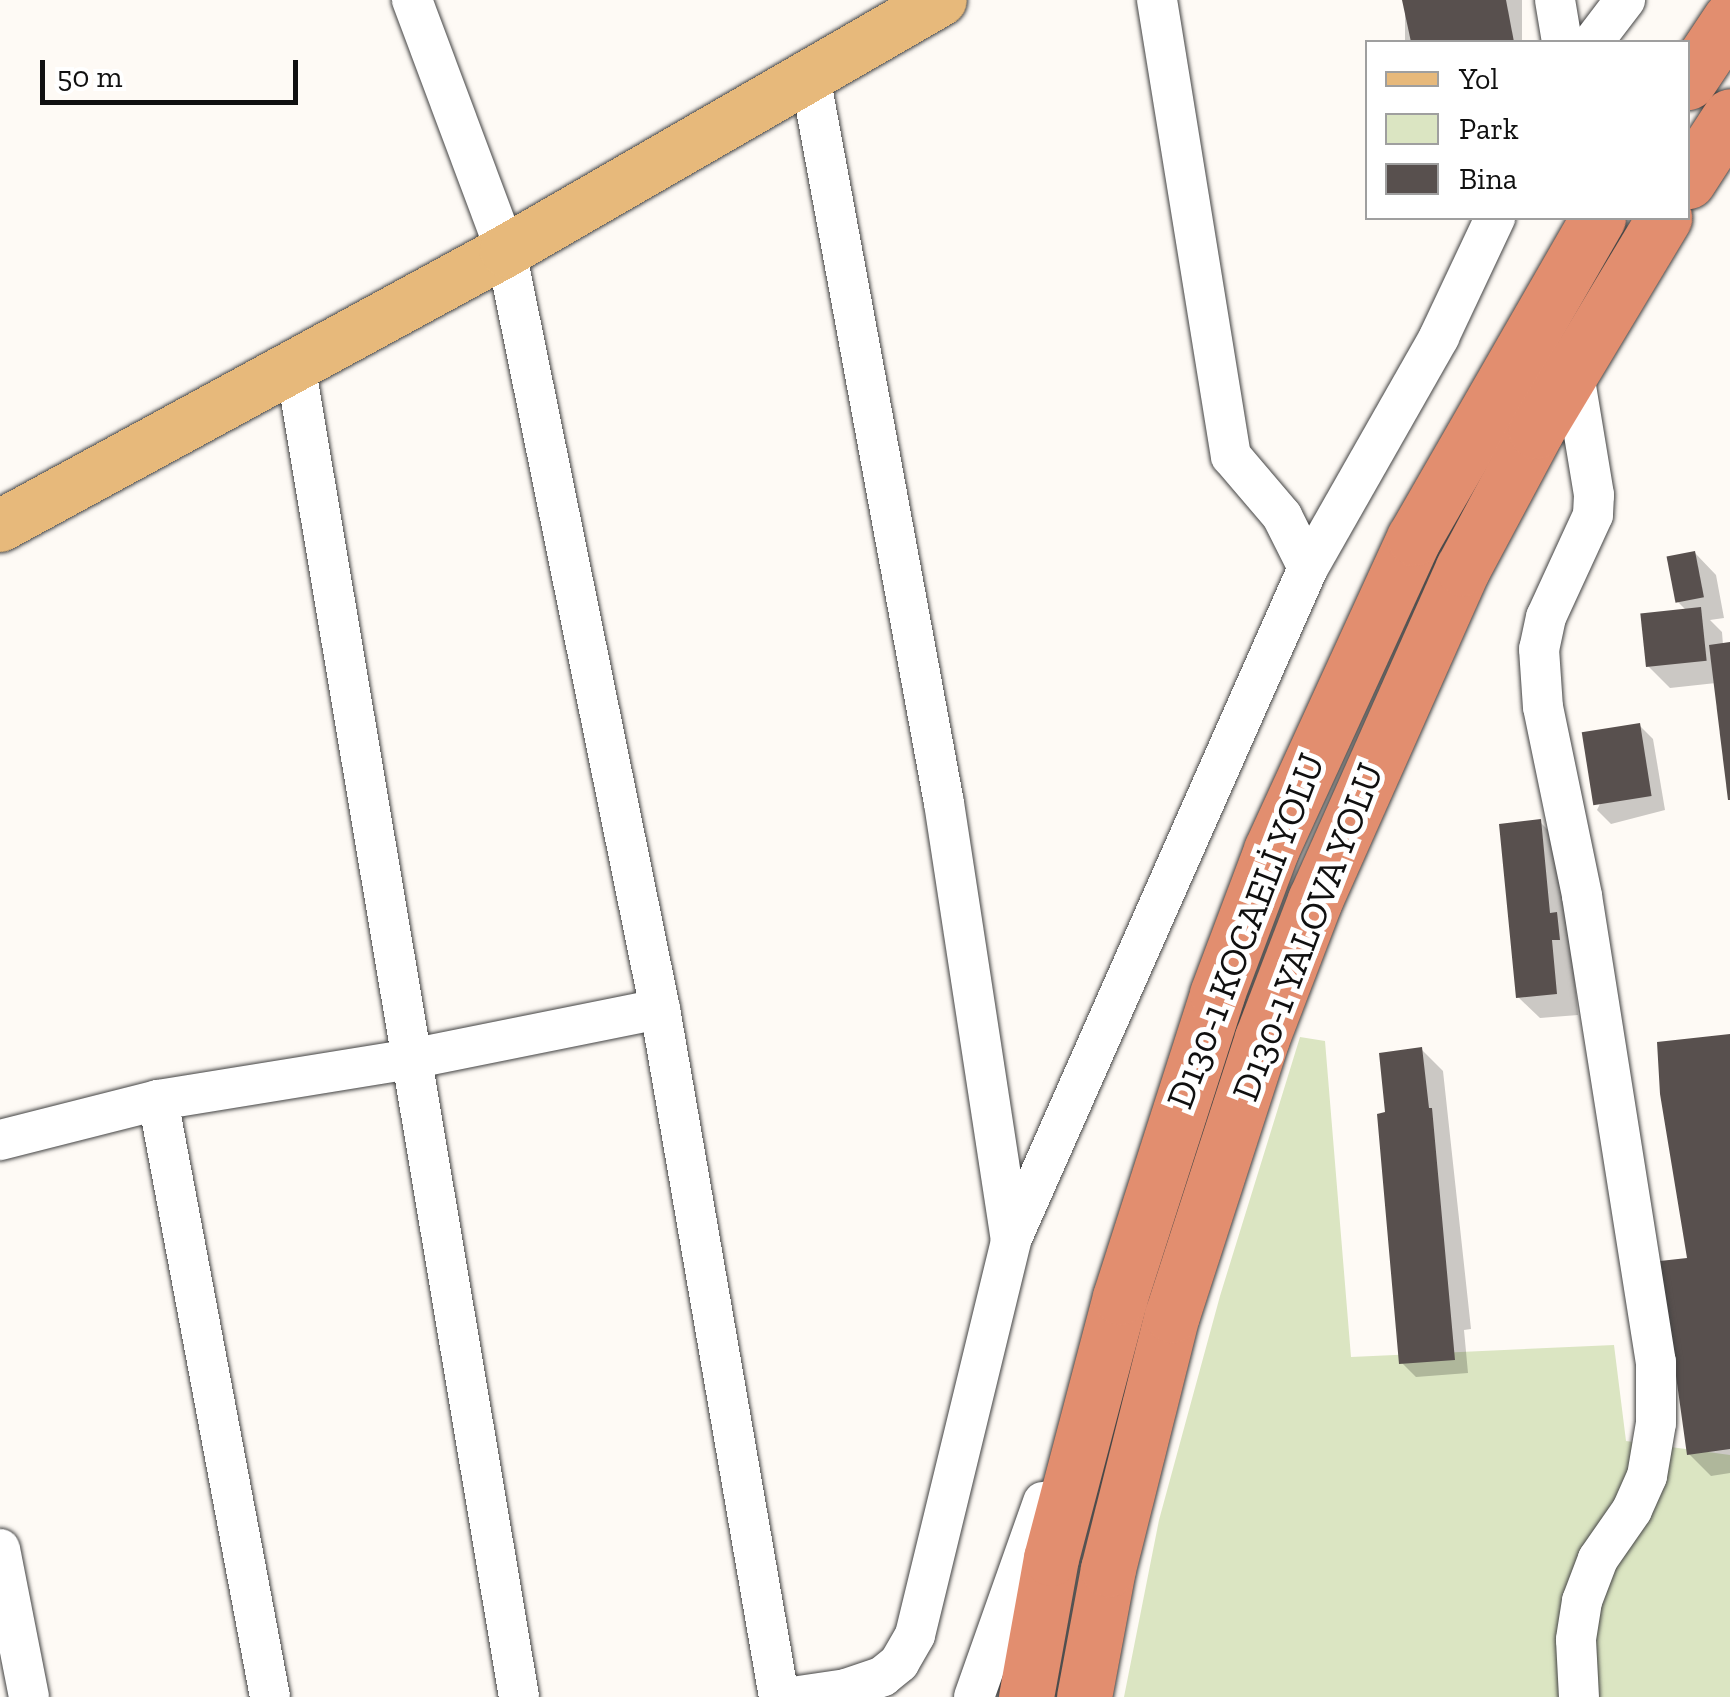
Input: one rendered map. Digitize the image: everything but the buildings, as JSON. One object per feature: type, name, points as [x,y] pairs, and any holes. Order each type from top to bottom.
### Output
[{"type":"highway","points":[[1690,79],[1730,18]]},
{"type":"highway","points":[[1690,178],[1730,116]]},
{"type":"highway","name":"D130-1 KOCAELİ YOLU","points":[[1026,1697],[1051,1558],[1120,1297],[1217,994],[1320,734],[1414,538],[1597,220]]},
{"type":"highway","name":"D130-1 YALOVA YOLU","points":[[1084,1697],[1108,1569],[1167,1333],[1262,1038],[1394,714],[1463,568],[1573,368],[1663,220]]},
{"type":"main road","points":[[0,526],[506,251],[941,0]]},
{"type":"street","points":[[412,0],[506,251],[660,1009],[780,1697]]},
{"type":"street","points":[[1157,0],[1231,456],[1282,516],[1308,568]]},
{"type":"street","points":[[1555,0],[1562,40]]},
{"type":"street","points":[[1595,40],[1625,0]]},
{"type":"street","points":[[810,76],[944,803],[1011,1240]]},
{"type":"street","points":[[792,1697],[846,1689],[882,1676],[899,1663],[915,1635],[1011,1240],[1308,568],[1440,337],[1494,220]]},
{"type":"street","points":[[295,364],[520,1697]]},
{"type":"street","points":[[1573,368],[1594,495],[1593,515],[1546,616],[1539,649],[1543,707],[1582,896],[1656,1362],[1656,1423],[1648,1476],[1632,1510],[1598,1559],[1582,1601],[1576,1640],[1579,1697]]},
{"type":"street","points":[[0,1140],[158,1100],[411,1058],[660,1009]]},
{"type":"street","points":[[158,1100],[270,1697]]},
{"type":"street","points":[[974,1697],[1120,1297]]},
{"type":"street","points":[[0,1549],[29,1697]]},
{"type":"green space","points":[[1300,1037],[1325,1041],[1351,1357],[1614,1345],[1626,1441],[1730,1455],[1730,1697],[1124,1697],[1159,1520],[1220,1296]]}]
